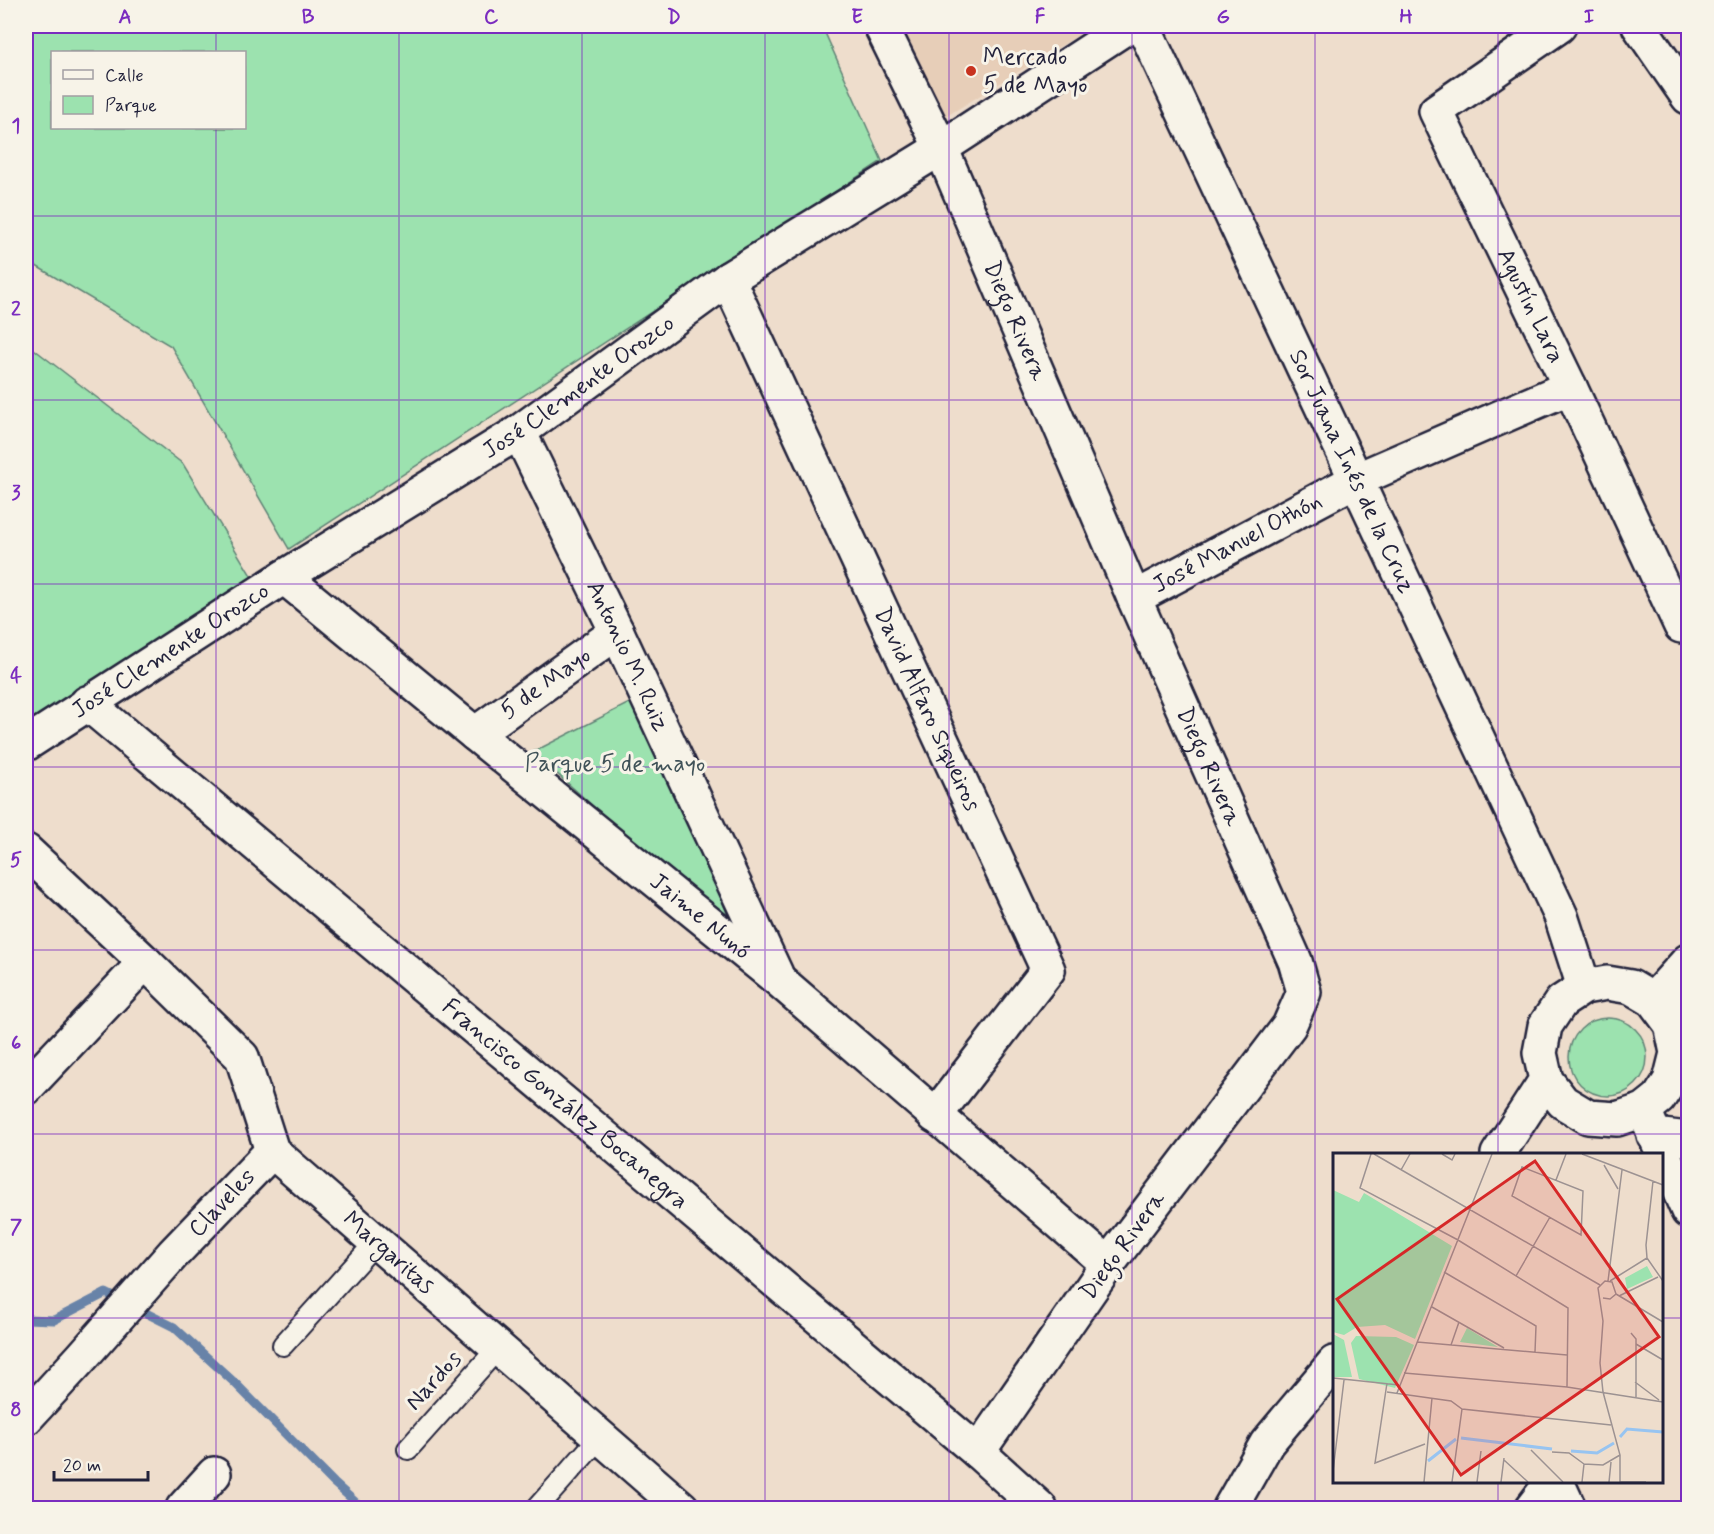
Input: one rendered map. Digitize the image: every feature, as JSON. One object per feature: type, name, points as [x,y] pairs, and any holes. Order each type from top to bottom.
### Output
[{"type":"street","name":"Diego Rivera","points":[[881,26],[941,148],[1134,598],[1294,961],[1304,992],[1288,1026],[1108,1264],[978,1452]]},
{"type":"street","name":"José Clemente Orozco","points":[[26,744],[284,577],[519,432],[728,279],[941,148],[1128,26]]},
{"type":"street","name":"Sor Juana Inés de la Cruz","points":[[1143,26],[1561,916],[1584,987]]},
{"type":"street","name":"Agustín Lara","points":[[1559,26],[1436,111],[1570,387],[1681,626],[1689,615]]},
{"type":"street","points":[[1639,26],[1689,97]]},
{"type":"street","name":"David Alfaro Siqueiros","points":[[728,279],[1048,970],[935,1116]]},
{"type":"street","name":"José Manuel Othón","points":[[1134,598],[1356,480],[1570,387]]},
{"type":"street","name":"Antonio M. Ruiz","points":[[519,432],[617,632],[780,981]]},
{"type":"street","name":"Jaime Nunó","points":[[284,577],[780,981],[1108,1264]]},
{"type":"street","name":"5 de Mayo","points":[[475,734],[617,632]]},
{"type":"street","name":"Francisco González Bocanegra","points":[[87,703],[978,1452],[1040,1509]]},
{"type":"street","points":[[26,850],[242,1057],[272,1151]]},
{"type":"street","points":[[1663,1153],[1649,1123],[1659,1098],[1670,1081],[1677,1053],[1667,1004],[1689,961]]},
{"type":"street","points":[[26,1088],[145,962]]},
{"type":"street","points":[[1667,1004],[1631,987],[1607,983],[1584,987],[1561,1002],[1545,1026],[1540,1053],[1546,1080],[1563,1102],[1588,1117],[1649,1123],[1689,1139]]},
{"type":"street","points":[[1499,1153],[1546,1080]]},
{"type":"street","name":"Margaritas","points":[[272,1151],[682,1509]]},
{"type":"street","name":"Claveles","points":[[26,1418],[173,1254],[272,1151]]},
{"type":"street","points":[[1663,1154],[1689,1211]]},
{"type":"street","points":[[1230,1509],[1267,1443],[1333,1365]]},
{"type":"street","points":[[183,1509],[214,1474]]},
{"type":"street","points":[[1532,1509],[1551,1483]]},
{"type":"street","points":[[1557,1483],[1569,1509]]},
{"type":"lane","points":[[283,1345],[376,1242]]},
{"type":"lane","name":"Nardos","points":[[408,1449],[498,1348]]},
{"type":"lane","points":[[537,1509],[600,1437]]},
{"type":"shaded area","name":"Mercado 5 de Mayo","points":[[901,26],[1093,26],[945,117]]},
{"type":"green space","points":[[26,26],[822,26],[882,161],[289,549],[171,346],[26,260]]},
{"type":"green space","points":[[26,343],[183,464],[255,582],[26,723]]},
{"type":"green space","name":"Parque 5 de mayo","points":[[639,698],[736,935],[533,752]]},
{"type":"green space","points":[[1608,1018],[1623,1021],[1635,1030],[1644,1042],[1647,1057],[1644,1072],[1635,1084],[1623,1093],[1608,1096],[1593,1093],[1581,1084],[1572,1072],[1569,1057],[1572,1042],[1581,1030],[1593,1021]]},
{"type":"waterway","points":[[26,1319],[54,1320],[106,1293],[174,1327],[236,1384],[334,1483],[362,1508]]},
{"type":"place","name":"Mercado 5 de Mayo","points":[[971,71]]}]
